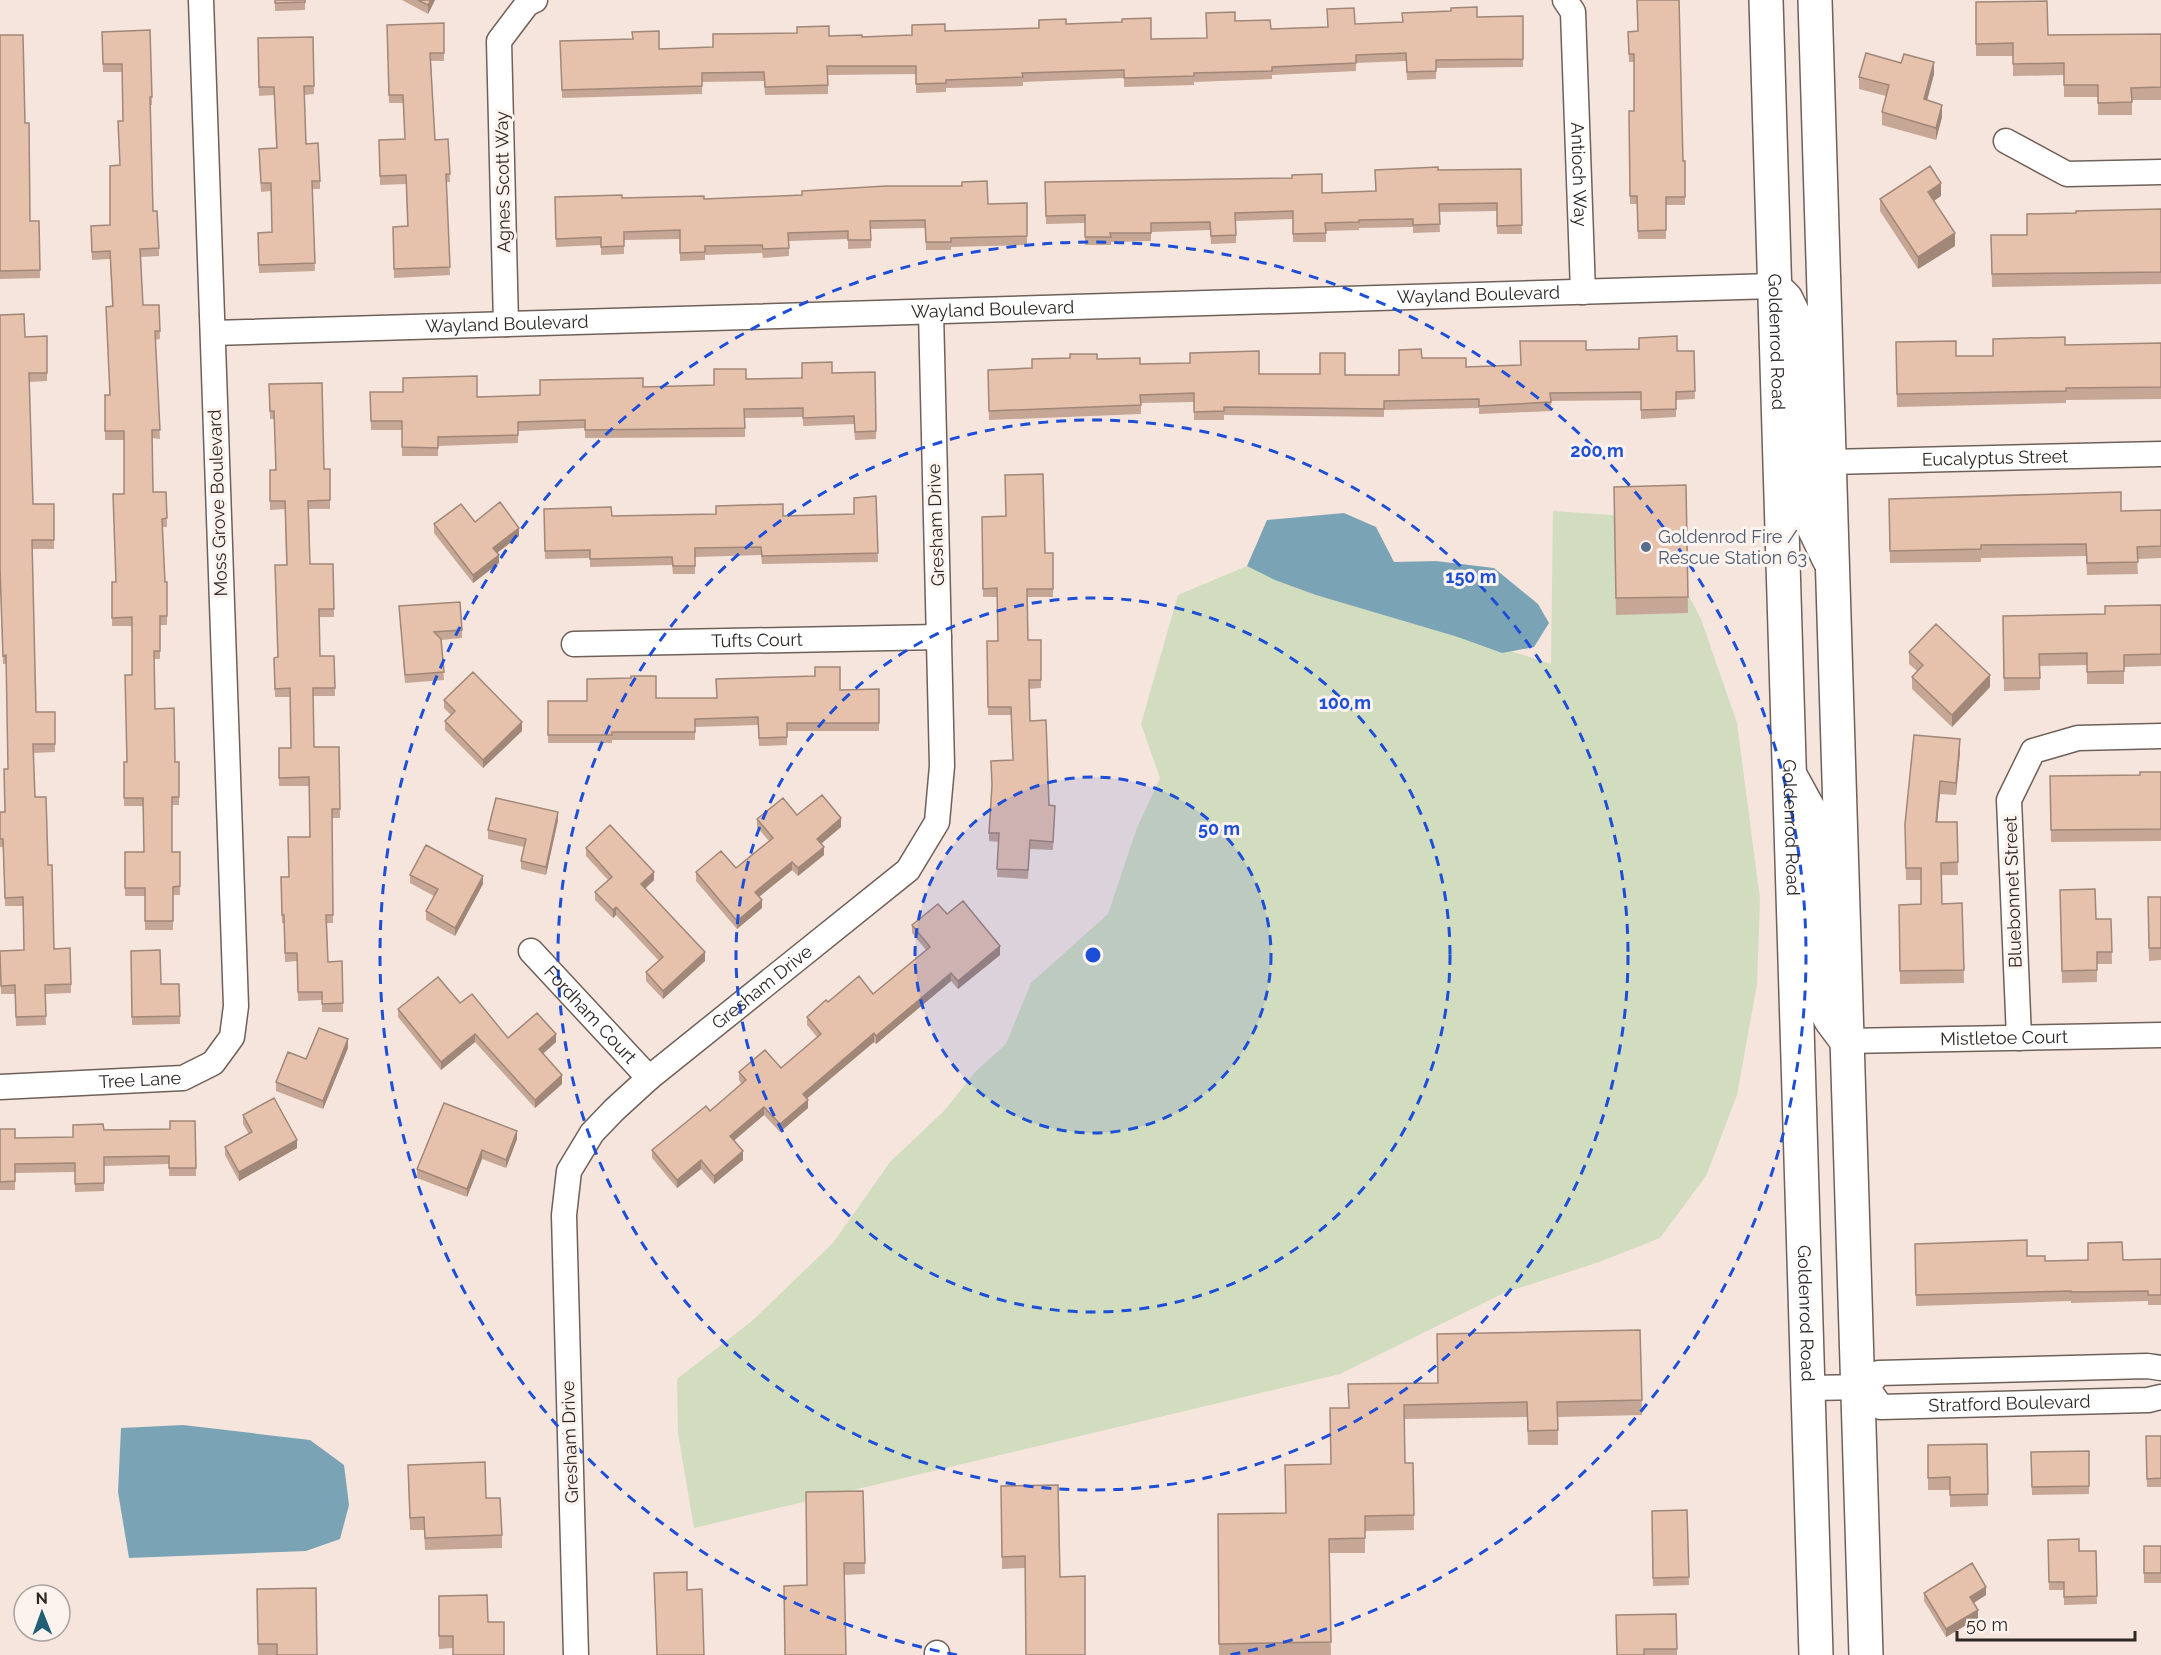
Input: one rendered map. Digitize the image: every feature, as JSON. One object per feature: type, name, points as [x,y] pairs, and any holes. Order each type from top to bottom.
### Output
[{"type":"main road","name":"Goldenrod Road","points":[[1766,0],[1816,1655]]},
{"type":"main road","points":[[1815,0],[1846,1041],[1862,1388],[1866,1655]]},
{"type":"main road","points":[[1773,286],[1786,299],[1801,330],[1805,509],[1833,568]]},
{"type":"main road","points":[[1789,772],[1814,819],[1819,997],[1831,1020],[1846,1041]]},
{"type":"street","name":"Moss Grove Boulevard","points":[[201,0],[236,1006]]},
{"type":"street","name":"Agnes Scott Way","points":[[506,324],[499,40],[527,4],[536,0]]},
{"type":"street","name":"Antioch Way","points":[[1565,0],[1573,12],[1583,292]]},
{"type":"street","points":[[2006,141],[2067,174],[2161,172]]},
{"type":"street","name":"Wayland Boulevard","points":[[213,333],[1773,286]]},
{"type":"street","name":"Gresham Drive","points":[[576,1655],[564,1215],[569,1171],[592,1133],[649,1078],[908,870],[937,822],[942,766],[931,312]]},
{"type":"street","name":"Eucalyptus Street","points":[[1830,462],[2161,454]]},
{"type":"street","name":"Tufts Court","points":[[574,644],[939,637]]},
{"type":"street","name":"Bluebonnet Street","points":[[2019,1038],[2009,800],[2033,751],[2078,738],[2161,735]]},
{"type":"street","name":"Fordham Court","points":[[531,951],[649,1078]]},
{"type":"street","name":"Tree Lane","points":[[0,1087],[183,1078],[213,1063],[231,1037],[236,1006]]},
{"type":"street","name":"Mistletoe Court","points":[[1846,1041],[2161,1035]]},
{"type":"street","name":"Stratford Boulevard","points":[[2161,1368],[2147,1365],[1879,1372],[1862,1388],[1881,1407],[2148,1400],[2161,1397]]},
{"type":"street","points":[[1808,1388],[1862,1388]]},
{"type":"green space","points":[[1553,511],[1625,516],[1663,546],[1701,619],[1737,723],[1760,899],[1757,984],[1737,1095],[1706,1176],[1660,1238],[1599,1262],[1504,1293],[1340,1374],[694,1528],[678,1433],[677,1379],[752,1321],[833,1243],[890,1162],[944,1111],[976,1071],[1006,1044],[1031,983],[1108,914],[1137,828],[1160,778],[1141,724],[1178,595],[1247,566],[1551,664]]},
{"type":"water","points":[[1344,513],[1376,527],[1394,562],[1436,561],[1494,568],[1538,604],[1549,623],[1534,647],[1502,653],[1458,637],[1316,595],[1275,580],[1247,566],[1267,520]]},
{"type":"water","points":[[183,1425],[310,1440],[344,1465],[349,1505],[340,1539],[306,1551],[129,1558],[118,1492],[121,1428]]},
{"type":"building","points":[[275,0],[305,0],[305,2],[275,3]]},
{"type":"building","points":[[418,0],[431,0],[428,5]]},
{"type":"building","points":[[1637,0],[1679,0],[1685,197],[1666,197],[1666,230],[1638,231],[1637,196],[1630,196],[1629,111],[1634,111],[1634,54],[1629,54],[1628,32],[1638,31]]},
{"type":"building","points":[[2047,1],[2048,35],[2161,34],[2161,87],[2131,88],[2132,102],[2098,103],[2098,85],[2064,85],[2064,63],[2013,64],[2013,43],[1976,44],[1976,2]]},
{"type":"building","points":[[1477,7],[1477,17],[1523,16],[1523,59],[1436,60],[1436,71],[1407,72],[1406,53],[1356,55],[1356,63],[1272,67],[1272,71],[1124,78],[1124,70],[1022,73],[1023,77],[946,80],[946,83],[916,84],[916,66],[827,66],[828,85],[765,87],[764,72],[702,73],[702,86],[562,90],[560,41],[633,39],[632,32],[659,31],[659,49],[713,47],[713,34],[797,33],[797,27],[829,26],[829,36],[862,35],[862,37],[912,35],[912,25],[945,24],[945,31],[1039,28],[1039,20],[1066,19],[1066,24],[1122,22],[1122,19],[1151,18],[1151,39],[1207,38],[1206,13],[1235,12],[1235,21],[1270,20],[1271,29],[1328,27],[1327,9],[1354,8],[1355,24],[1403,22],[1402,13],[1451,11],[1451,8]]},
{"type":"building","points":[[444,23],[444,53],[430,53],[435,140],[448,139],[450,174],[446,174],[450,267],[394,269],[393,227],[408,226],[406,175],[380,176],[379,140],[405,139],[403,95],[389,95],[387,25]]},
{"type":"building","points":[[150,30],[153,211],[157,211],[159,248],[140,249],[143,305],[159,305],[160,331],[155,331],[160,430],[152,430],[153,492],[166,492],[167,518],[162,519],[167,616],[160,616],[160,651],[154,651],[155,709],[174,708],[175,762],[179,762],[179,797],[172,797],[172,852],[180,852],[180,886],[173,887],[173,921],[145,921],[145,888],[125,888],[125,852],[144,852],[143,798],[124,798],[124,762],[127,762],[125,675],[132,675],[132,617],[112,618],[112,582],[116,582],[113,494],[124,494],[124,431],[105,431],[105,395],[110,395],[106,307],[113,306],[110,251],[92,252],[91,226],[110,225],[110,166],[120,165],[118,121],[123,121],[122,64],[103,64],[102,32]]},
{"type":"building","points":[[0,35],[23,35],[25,123],[29,123],[30,221],[39,221],[40,270],[0,271]]},
{"type":"building","points":[[313,37],[314,86],[304,86],[306,144],[318,143],[320,181],[312,181],[315,263],[259,265],[258,233],[272,232],[271,183],[261,183],[259,149],[277,148],[274,87],[259,87],[258,38]]},
{"type":"building","points":[[1866,53],[1901,63],[1904,54],[1934,62],[1924,99],[1942,105],[1936,128],[1882,112],[1889,85],[1859,77]]},
{"type":"building","points":[[1930,166],[1941,183],[1928,192],[1955,233],[1918,257],[1880,199]]},
{"type":"building","points":[[1438,167],[1438,170],[1521,169],[1522,225],[1497,226],[1497,203],[1439,204],[1440,224],[1413,225],[1413,219],[1359,220],[1359,222],[1325,223],[1326,233],[1293,234],[1293,211],[1235,213],[1236,235],[1211,236],[1210,222],[1151,223],[1151,233],[1110,233],[1111,237],[1085,237],[1085,215],[1046,216],[1045,182],[1292,178],[1292,175],[1322,174],[1322,193],[1376,191],[1375,170]]},
{"type":"building","points":[[987,181],[988,204],[1027,203],[1027,236],[951,238],[951,242],[926,242],[925,220],[870,221],[871,240],[848,240],[848,231],[788,233],[789,248],[763,249],[762,245],[705,246],[705,252],[680,253],[680,230],[624,232],[624,246],[601,247],[601,237],[556,239],[555,197],[704,196],[704,199],[802,195],[802,191],[886,186],[962,186],[962,182]]},
{"type":"building","points":[[2161,209],[2161,272],[1992,274],[1991,235],[2027,235],[2027,214]]},
{"type":"building","points":[[24,314],[25,337],[47,336],[47,373],[29,373],[33,504],[54,504],[54,540],[32,540],[36,712],[55,712],[55,744],[33,744],[35,797],[46,797],[48,865],[52,865],[54,949],[70,948],[71,984],[45,985],[46,1016],[16,1017],[15,985],[1,986],[0,954],[0,951],[24,950],[23,897],[5,898],[3,839],[0,839],[0,812],[5,812],[4,769],[8,769],[6,655],[3,656],[0,568],[0,315]]},
{"type":"building","points":[[1677,336],[1677,351],[1694,351],[1695,391],[1676,392],[1676,409],[1641,410],[1641,392],[1550,393],[1551,402],[1479,406],[1479,399],[1384,401],[1384,409],[1224,407],[1224,411],[1194,412],[1194,393],[1140,395],[1141,405],[989,411],[988,370],[1032,368],[1032,359],[1070,358],[1070,354],[1097,354],[1097,359],[1140,358],[1140,364],[1190,363],[1190,353],[1259,351],[1259,374],[1320,374],[1320,353],[1345,353],[1345,375],[1399,375],[1399,350],[1421,349],[1422,358],[1466,358],[1466,367],[1521,365],[1520,341],[1586,341],[1586,350],[1639,349],[1639,338]]},
{"type":"building","points":[[2065,337],[2065,345],[2161,343],[2161,387],[1897,394],[1896,342],[1956,341],[1956,356],[1993,356],[1993,339]]},
{"type":"building","points":[[832,362],[832,373],[875,372],[876,431],[855,432],[854,416],[803,418],[803,408],[744,409],[745,428],[585,430],[585,420],[518,422],[518,435],[438,437],[438,448],[402,447],[402,421],[371,421],[370,392],[403,392],[403,378],[477,376],[477,397],[540,395],[540,380],[643,378],[643,387],[714,385],[714,369],[746,369],[746,379],[802,378],[802,363]]},
{"type":"building","points":[[322,383],[324,469],[330,469],[330,500],[308,501],[310,564],[333,564],[334,609],[319,609],[320,656],[334,656],[335,688],[313,688],[314,747],[339,747],[340,809],[332,809],[333,915],[326,915],[328,962],[342,961],[343,1003],[322,1004],[322,992],[298,992],[297,953],[285,953],[281,877],[289,877],[288,837],[310,837],[309,777],[279,778],[279,748],[291,748],[290,688],[275,689],[274,658],[278,657],[275,565],[287,565],[285,501],[270,501],[270,470],[276,470],[274,411],[270,411],[269,384]]},
{"type":"building","points":[[1043,474],[1045,553],[1053,553],[1053,589],[1027,589],[1028,640],[1041,640],[1041,680],[1029,680],[1030,721],[1046,720],[1049,805],[1055,806],[1053,842],[1030,840],[1028,870],[997,869],[999,833],[989,833],[991,761],[1013,760],[1011,707],[988,707],[987,641],[998,641],[997,588],[983,589],[982,517],[1006,516],[1005,475]]},
{"type":"building","points":[[1686,485],[1688,597],[1616,598],[1614,487]]},
{"type":"building","points":[[2121,492],[2121,511],[2161,510],[2161,546],[2137,547],[2138,562],[2087,563],[2086,544],[1981,545],[1981,549],[1890,551],[1889,499]]},
{"type":"building","points":[[876,496],[878,553],[762,556],[761,547],[695,548],[695,566],[673,566],[672,557],[590,559],[590,550],[545,551],[544,509],[611,507],[612,516],[716,514],[716,506],[783,504],[783,516],[854,514],[854,498]]},
{"type":"building","points":[[500,502],[519,528],[493,548],[499,555],[473,575],[434,524],[461,504],[475,522]]},
{"type":"building","points":[[460,602],[462,630],[434,632],[441,639],[444,672],[405,675],[399,606]]},
{"type":"building","points":[[2161,605],[2161,654],[2124,655],[2124,671],[2087,672],[2087,653],[2039,654],[2040,678],[2004,678],[2003,616],[2105,614],[2105,606]]},
{"type":"building","points":[[1936,624],[1990,675],[1952,715],[1912,677],[1923,665],[1909,652]]},
{"type":"building","points":[[815,667],[840,667],[840,690],[879,689],[879,723],[787,723],[787,737],[759,738],[758,717],[695,719],[695,732],[548,735],[548,701],[587,701],[587,679],[656,676],[656,698],[717,698],[716,679],[815,676]]},
{"type":"building","points":[[473,672],[522,722],[483,760],[445,721],[455,711],[444,700]]},
{"type":"building","points":[[1914,735],[1960,739],[1956,783],[1940,781],[1936,822],[1957,822],[1958,862],[1941,863],[1942,904],[1962,903],[1964,970],[1900,971],[1899,905],[1921,904],[1921,868],[1906,868],[1905,824]]},
{"type":"building","points":[[2140,772],[2161,772],[2161,829],[2051,830],[2050,776],[2140,775]]},
{"type":"building","points":[[822,795],[841,818],[817,839],[824,847],[798,868],[792,862],[755,892],[762,900],[737,921],[696,872],[721,851],[736,868],[773,838],[757,819],[783,798],[797,815]]},
{"type":"building","points":[[496,798],[558,812],[546,867],[521,861],[526,839],[488,830]]},
{"type":"building","points":[[610,825],[654,872],[641,884],[705,952],[663,991],[646,972],[663,957],[616,907],[613,910],[595,892],[612,877],[586,848]]},
{"type":"building","points":[[426,845],[483,876],[455,928],[426,911],[438,889],[410,875]]},
{"type":"building","points":[[2095,889],[2096,919],[2111,919],[2112,952],[2097,952],[2097,970],[2062,971],[2060,890]]},
{"type":"building","points":[[2148,897],[2161,897],[2161,948],[2149,948]]},
{"type":"building","points":[[963,901],[1000,946],[958,981],[951,973],[876,1036],[874,1033],[803,1094],[808,1100],[780,1124],[764,1107],[730,1136],[743,1151],[714,1176],[701,1160],[677,1180],[652,1150],[706,1106],[710,1111],[746,1080],[739,1072],[765,1050],[781,1068],[821,1034],[807,1017],[859,976],[873,994],[930,947],[912,925],[938,904],[947,914]]},
{"type":"building","points":[[160,950],[161,984],[179,984],[180,1016],[132,1017],[131,951]]},
{"type":"building","points":[[438,977],[460,1003],[472,994],[508,1038],[537,1013],[556,1034],[539,1049],[562,1075],[535,1100],[475,1034],[441,1062],[398,1009]]},
{"type":"building","points":[[319,1028],[348,1039],[323,1101],[276,1082],[288,1052],[306,1059]]},
{"type":"building","points":[[274,1098],[297,1140],[239,1172],[225,1147],[252,1132],[243,1115]]},
{"type":"building","points":[[444,1103],[517,1131],[506,1160],[482,1150],[467,1189],[417,1169]]},
{"type":"building","points":[[170,1121],[195,1121],[196,1168],[169,1168],[169,1156],[104,1157],[104,1183],[75,1184],[75,1163],[15,1164],[15,1181],[0,1182],[0,1129],[15,1129],[15,1138],[73,1137],[73,1125],[103,1124],[104,1130],[170,1129]]},
{"type":"building","points":[[2027,1240],[2027,1256],[2045,1256],[2045,1261],[2088,1260],[2088,1243],[2122,1242],[2123,1260],[2161,1259],[2161,1295],[2148,1295],[2148,1291],[2071,1291],[1916,1295],[1915,1244]]},
{"type":"building","points":[[1640,1330],[1642,1400],[1557,1402],[1558,1430],[1528,1431],[1527,1402],[1404,1405],[1405,1463],[1413,1463],[1414,1515],[1365,1516],[1365,1538],[1329,1539],[1331,1642],[1219,1644],[1218,1514],[1286,1513],[1285,1465],[1331,1464],[1330,1408],[1349,1408],[1348,1384],[1438,1383],[1437,1334]]},
{"type":"building","points":[[2146,1436],[2161,1436],[2161,1478],[2147,1479]]},
{"type":"building","points":[[1987,1444],[1988,1494],[1950,1495],[1950,1477],[1928,1478],[1928,1445]]},
{"type":"building","points":[[2089,1451],[2089,1486],[2032,1487],[2031,1452]]},
{"type":"building","points":[[485,1462],[486,1498],[500,1498],[502,1535],[425,1538],[424,1517],[410,1518],[408,1465]]},
{"type":"building","points":[[1058,1485],[1060,1577],[1085,1576],[1085,1655],[1026,1655],[1025,1556],[1002,1557],[1001,1486]]},
{"type":"building","points":[[863,1491],[865,1563],[844,1563],[846,1655],[785,1655],[784,1586],[807,1585],[806,1492]]},
{"type":"building","points":[[1687,1510],[1689,1577],[1653,1578],[1652,1511]]},
{"type":"building","points":[[2079,1539],[2079,1551],[2096,1551],[2097,1596],[2064,1597],[2064,1582],[2049,1582],[2048,1540]]},
{"type":"building","points":[[2144,1546],[2161,1546],[2161,1573],[2144,1573]]},
{"type":"building","points":[[1972,1563],[1986,1587],[1970,1597],[1978,1610],[1946,1629],[1924,1593]]},
{"type":"building","points":[[687,1572],[687,1590],[702,1589],[704,1655],[657,1655],[654,1573]]},
{"type":"building","points":[[316,1588],[317,1655],[277,1655],[277,1644],[258,1644],[257,1589]]},
{"type":"building","points":[[487,1595],[488,1622],[504,1622],[504,1655],[453,1655],[453,1636],[439,1636],[439,1596]]},
{"type":"building","points":[[1676,1614],[1677,1649],[1644,1649],[1644,1655],[1617,1655],[1616,1615]]},
{"type":"place","name":"Goldenrod Fire / Rescue Station 63","points":[[1646,547]]}]
